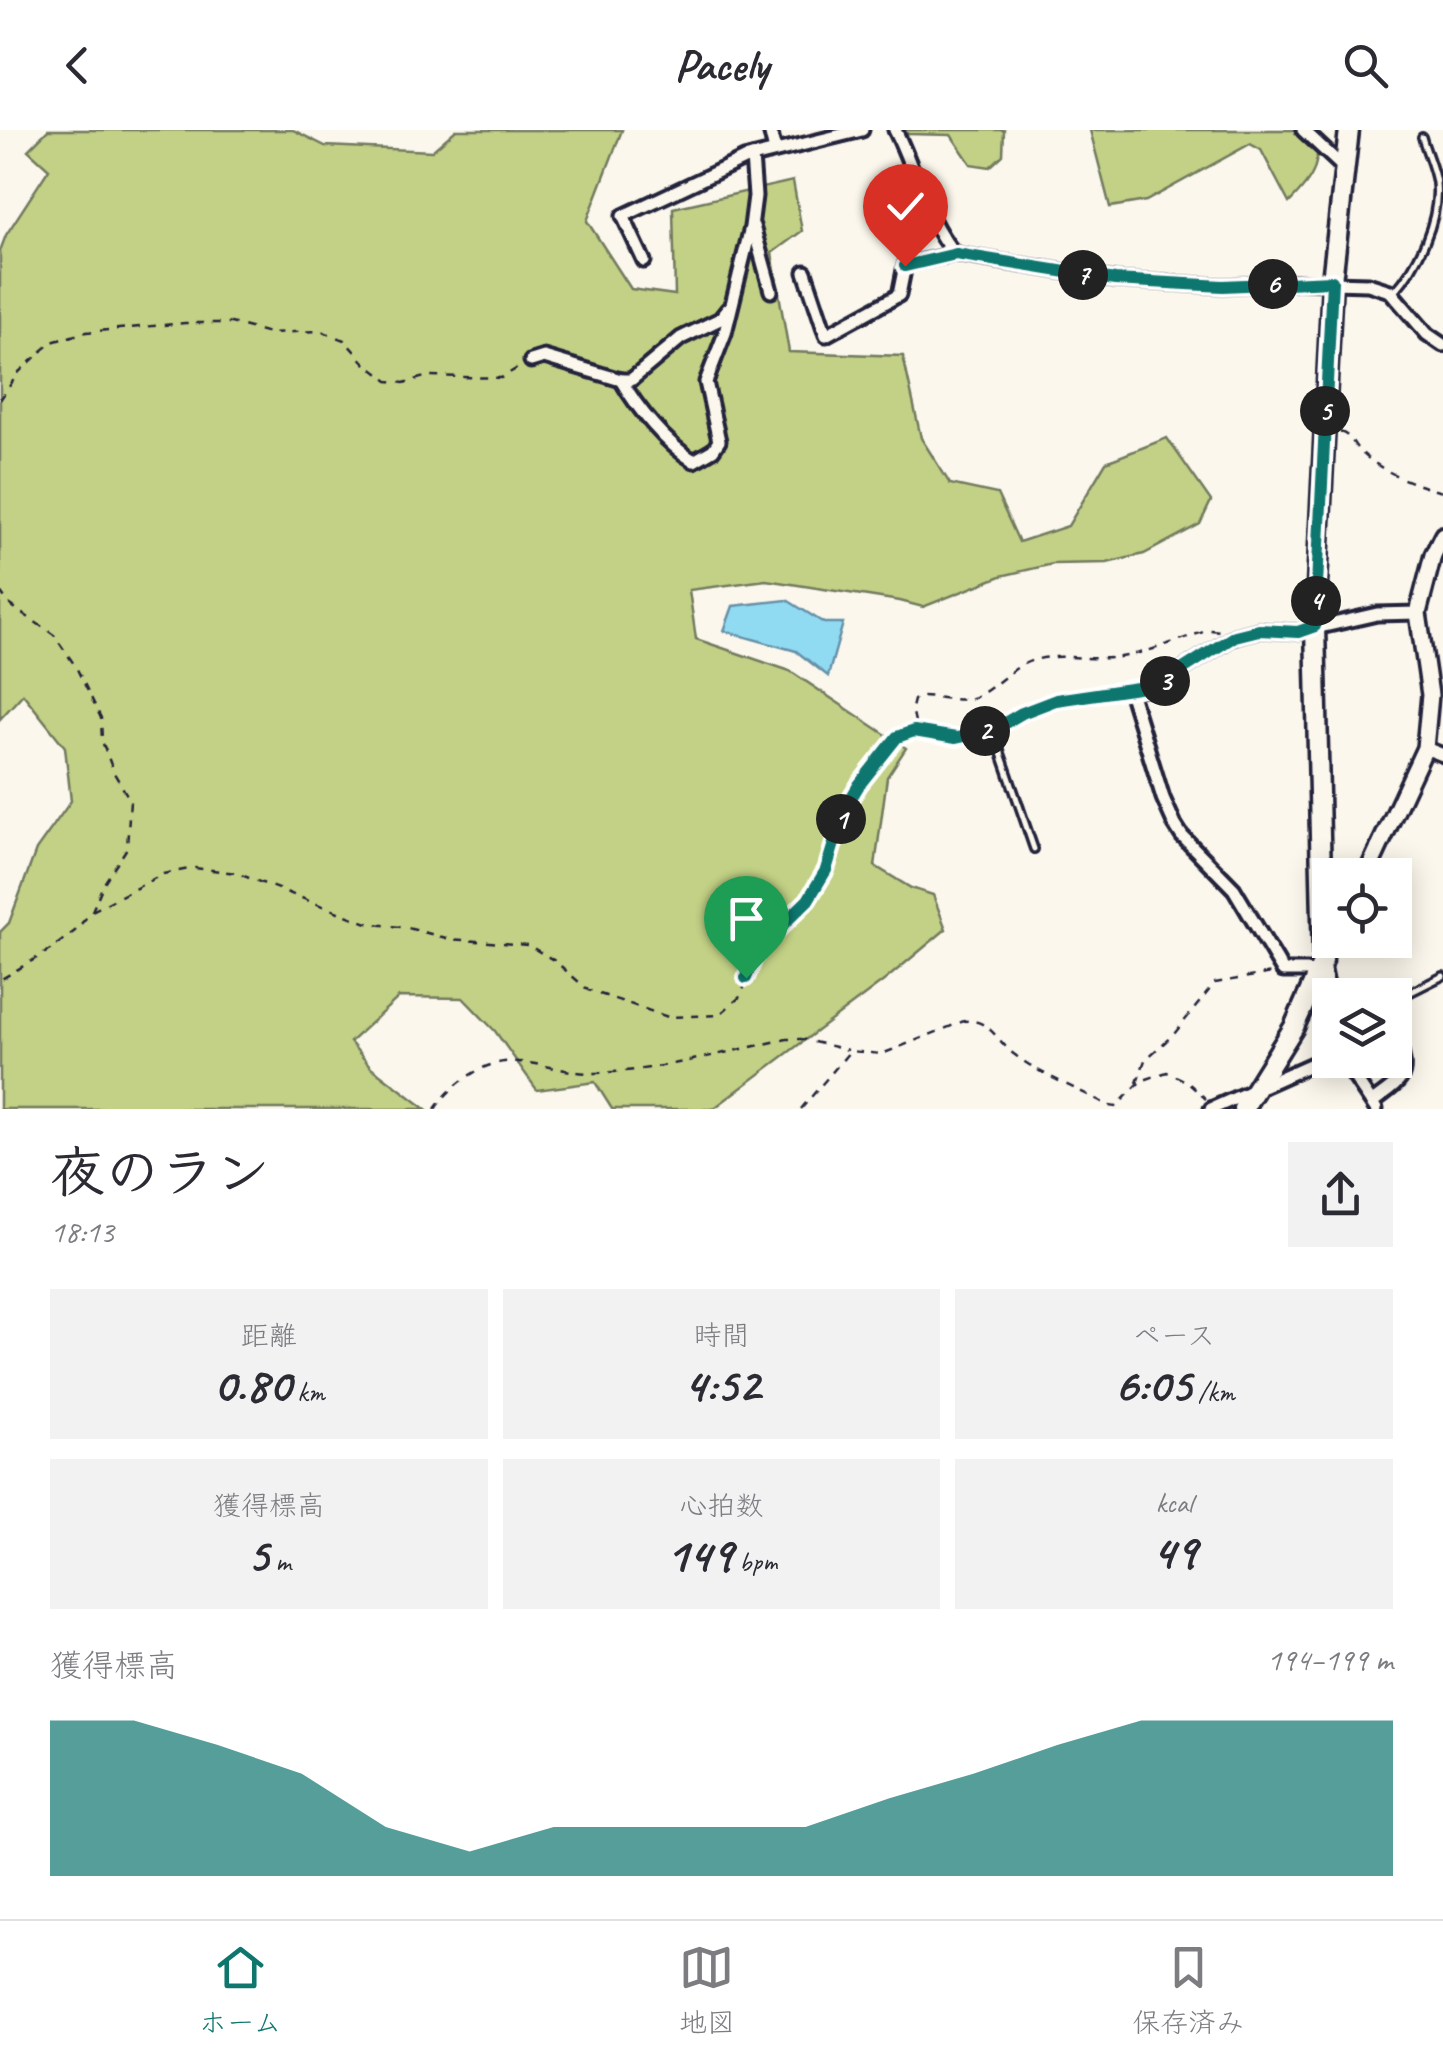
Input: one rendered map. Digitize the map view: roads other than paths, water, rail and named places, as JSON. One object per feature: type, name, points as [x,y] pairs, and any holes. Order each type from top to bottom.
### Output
[{"type":"main road","points":[[1320,968],[1321,792],[1315,626],[1332,281],[1349,130]]},
{"type":"main road","points":[[1374,858],[1425,748],[1430,695],[1418,613],[1432,555],[1443,535]]},
{"type":"main road","points":[[1244,1109],[1294,1027],[1325,958]]},
{"type":"street","points":[[770,130],[775,151]]},
{"type":"street","points":[[644,260],[623,216],[752,157],[862,130]]},
{"type":"street","points":[[896,130],[941,238],[956,254]]},
{"type":"street","points":[[1303,130],[1345,169]]},
{"type":"street","points":[[621,380],[636,407],[680,453],[694,461],[719,441],[706,382],[725,333],[752,222],[752,157]]},
{"type":"street","points":[[752,222],[771,291]]},
{"type":"street","points":[[805,272],[826,336],[899,295],[905,266],[956,254],[1115,280],[1223,286],[1332,281],[1368,284],[1392,294],[1426,334],[1443,345]]},
{"type":"street","points":[[530,361],[544,357],[631,380],[681,338],[720,319],[728,308]]},
{"type":"street","points":[[1323,978],[1320,968],[1284,972],[1234,890],[1176,825],[1130,691],[1158,685],[1235,636],[1259,630],[1298,632],[1377,614],[1418,613]]},
{"type":"street","points":[[1425,748],[1443,755]]},
{"type":"street","points":[[1213,1108],[1312,1064]]},
{"type":"street","points":[[1356,1078],[1375,1105],[1401,1078]]},
{"type":"lane","points":[[1392,294],[1403,282],[1430,229],[1440,194],[1422,137]]},
{"type":"lane","points":[[917,732],[956,738],[993,730],[1056,700],[1130,691]]},
{"type":"lane","points":[[993,730],[1034,849]]},
{"type":"lane","points":[[1412,992],[1443,976]]},
{"type":"water","points":[[787,600],[824,623],[843,623],[828,676],[796,651],[724,631],[733,606]]}]
